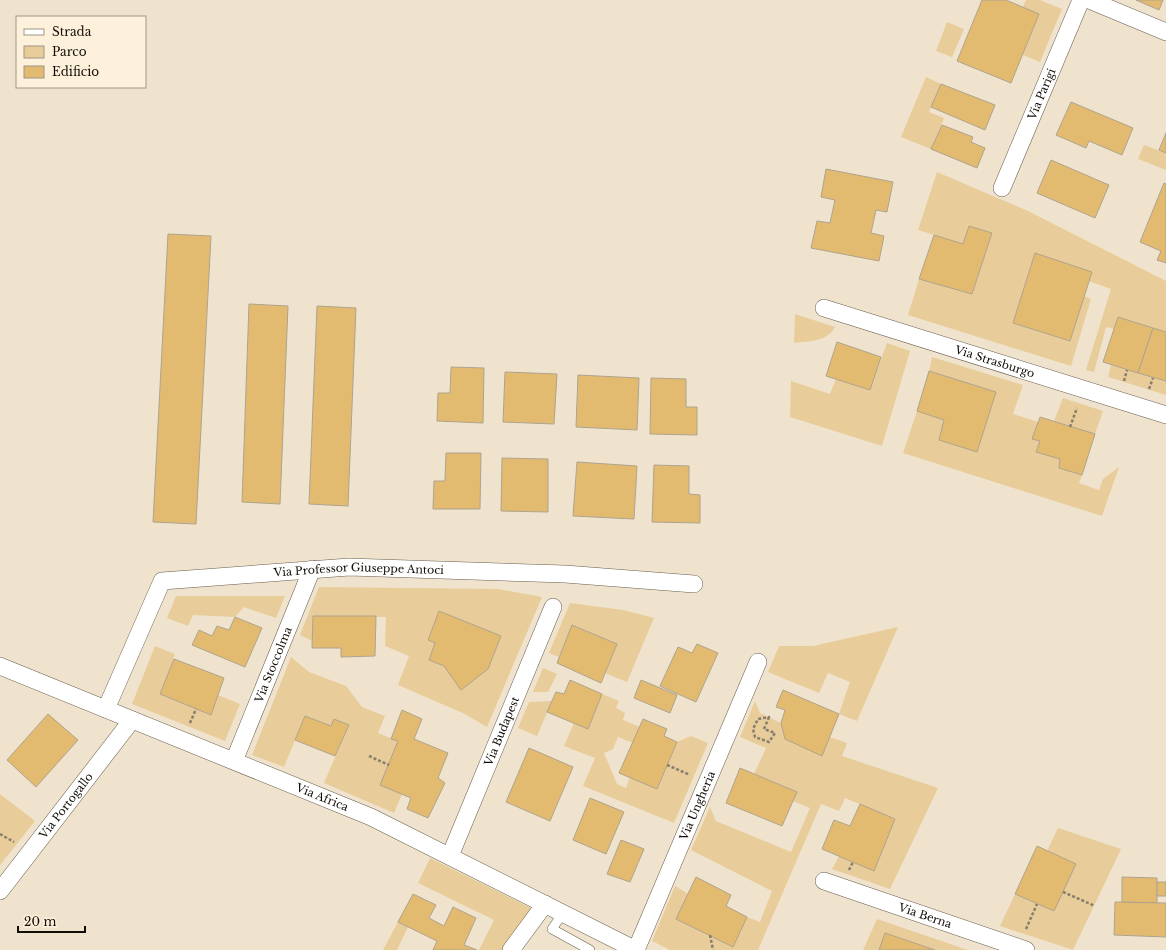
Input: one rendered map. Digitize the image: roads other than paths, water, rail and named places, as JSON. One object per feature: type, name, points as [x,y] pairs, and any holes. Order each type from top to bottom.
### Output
[{"type":"street","name":"Via Parigi","points":[[1002,188],[1080,0]]},
{"type":"street","points":[[1089,0],[1166,32]]},
{"type":"street","name":"Via Strasburgo","points":[[824,308],[1166,414]]},
{"type":"street","name":"Via Professor Giuseppe Antoci","points":[[106,708],[162,581],[349,567],[565,574],[694,584]]},
{"type":"street","name":"Via Stoccolma","points":[[234,761],[312,569]]},
{"type":"street","name":"Via Budapest","points":[[450,856],[553,607]]},
{"type":"street","name":"Via Ungheria","points":[[636,950],[758,662]]},
{"type":"street","name":"Via Africa","points":[[0,666],[370,817],[636,950]]},
{"type":"street","name":"Via Portogallo","points":[[0,891],[132,720]]},
{"type":"street","name":"Via Berna","points":[[824,881],[1025,942]]},
{"type":"street","points":[[511,950],[545,904]]},
{"type":"lane","points":[[563,913],[552,929],[590,950]]}]
